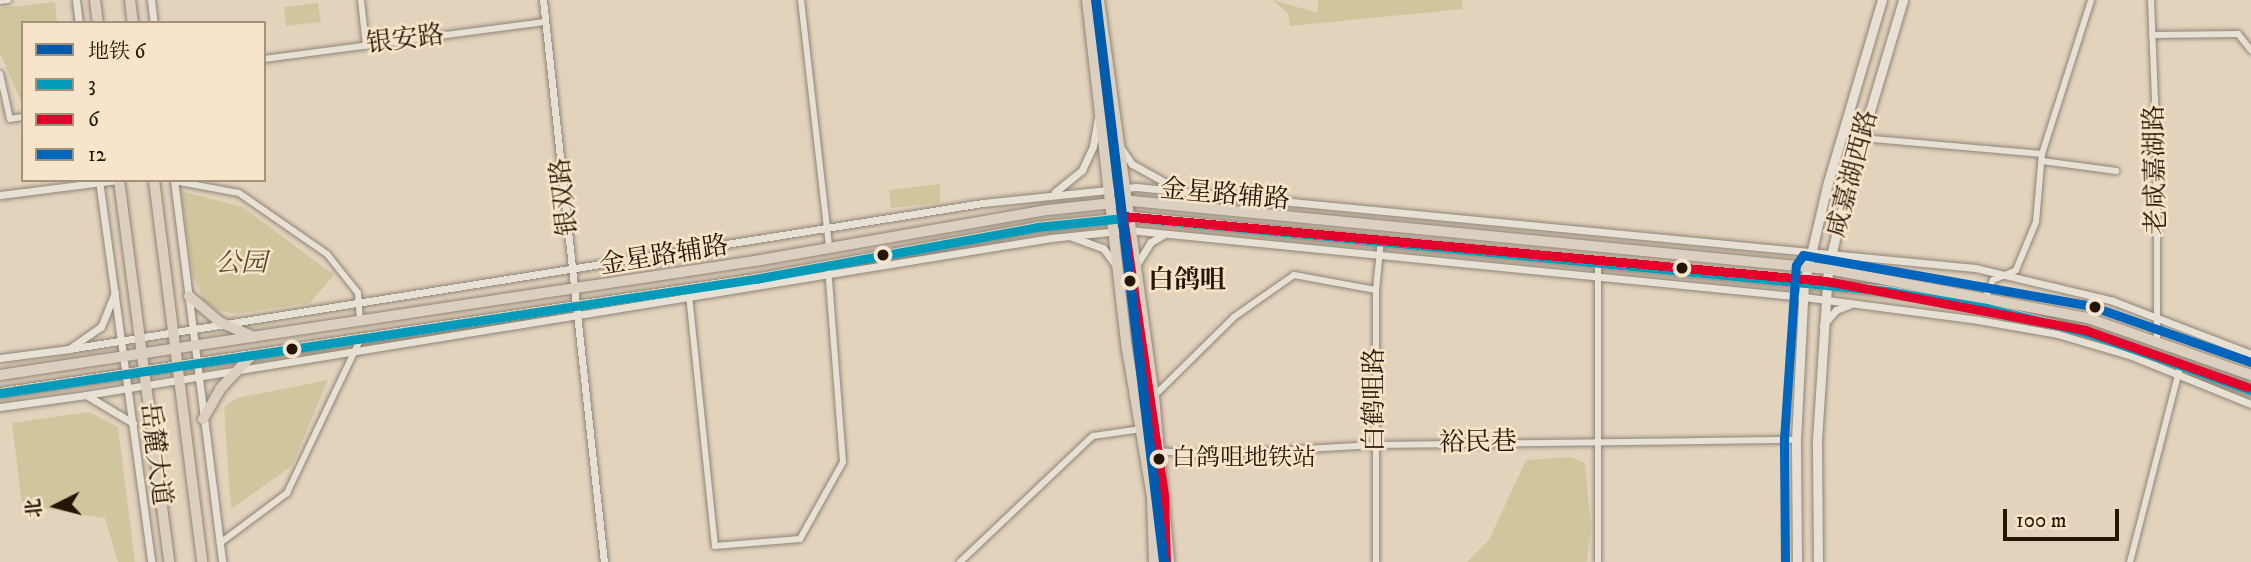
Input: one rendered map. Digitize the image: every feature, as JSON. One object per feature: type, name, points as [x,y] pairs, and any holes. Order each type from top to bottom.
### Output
[{"type":"main road","points":[[95,0],[98,21]]},
{"type":"main road","points":[[130,0],[133,21]]},
{"type":"main road","points":[[1087,0],[1112,230],[1152,497],[1154,562]]},
{"type":"main road","points":[[1099,0],[1134,271],[1154,396],[1168,562]]},
{"type":"main road","name":"咸嘉湖西路","points":[[1797,562],[1796,440],[1804,284],[1882,0]]},
{"type":"main road","name":"咸嘉湖西路","points":[[1818,562],[1817,440],[1825,288],[1862,138],[1903,0]]},
{"type":"main road","name":"岳麓大道","points":[[118,182],[169,562]]},
{"type":"main road","name":"岳麓大道","points":[[154,182],[202,562]]},
{"type":"main road","points":[[0,375],[176,350],[1126,201],[1828,269],[2088,318],[2251,375]]},
{"type":"main road","points":[[0,393],[578,311],[1111,217],[1382,239],[1825,288],[1887,291],[1987,308],[2088,333],[2180,368],[2251,390]]},
{"type":"main road","points":[[189,296],[224,324],[254,337]]},
{"type":"main road","points":[[203,419],[238,369],[250,357]]},
{"type":"street","points":[[0,1],[8,0]]},
{"type":"street","points":[[76,0],[79,21]]},
{"type":"street","points":[[150,0],[154,21]]},
{"type":"street","points":[[361,0],[366,46]]},
{"type":"street","name":"银双路","points":[[543,0],[604,562]]},
{"type":"street","points":[[801,0],[829,247]]},
{"type":"street","points":[[1986,297],[1993,280],[2016,270],[2031,234],[2042,158],[2091,0]]},
{"type":"street","name":"老咸嘉湖路","points":[[2151,0],[2157,341]]},
{"type":"street","name":"银安路","points":[[266,58],[545,22]]},
{"type":"street","points":[[2152,35],[2238,34],[2251,51]]},
{"type":"street","points":[[0,74],[10,119],[21,117]]},
{"type":"street","points":[[1053,193],[1082,170],[1093,146],[1098,117]]},
{"type":"street","points":[[1862,138],[2042,158],[2116,171]]},
{"type":"street","points":[[1118,144],[1132,164],[1181,191]]},
{"type":"street","points":[[42,182],[43,191]]},
{"type":"street","points":[[0,195],[100,182],[151,562]]},
{"type":"street","points":[[174,182],[222,562]]},
{"type":"street","points":[[179,182],[239,193],[327,254],[358,293],[360,321]]},
{"type":"street","name":"金星路辅路","points":[[0,358],[1053,193],[1124,187],[1975,268],[2113,301],[2251,354]]},
{"type":"street","name":"金星路辅路","points":[[828,269],[1112,230],[1129,230],[1852,303],[2057,334],[2180,368],[2251,404]]},
{"type":"street","points":[[1134,271],[1151,242],[1169,234]]},
{"type":"street","points":[[1068,236],[1103,248],[1117,267]]},
{"type":"street","name":"白鹤咀路","points":[[1376,562],[1376,290],[1382,239]]},
{"type":"street","points":[[1598,261],[1598,562]]},
{"type":"street","points":[[689,293],[715,547],[800,539],[843,462],[828,269]]},
{"type":"street","points":[[1154,396],[1234,317],[1294,275],[1376,290]]},
{"type":"street","points":[[69,349],[101,327],[115,292]]},
{"type":"street","points":[[1823,326],[1836,310],[1852,303]]},
{"type":"street","points":[[0,407],[178,381],[578,311]]},
{"type":"street","points":[[220,543],[287,493],[360,340]]},
{"type":"street","points":[[2130,562],[2180,368]]},
{"type":"street","points":[[86,395],[133,423]]},
{"type":"street","points":[[960,562],[1093,436],[1142,429]]},
{"type":"street","name":"裕民巷","points":[[1160,451],[1202,455],[1375,445],[1796,440]]},
{"type":"green space","points":[[1273,0],[1318,13],[1318,0],[1462,0],[1463,9],[1290,26],[1288,14]]},
{"type":"green space","points":[[55,2],[57,21],[21,21],[21,101],[0,53],[0,8]]},
{"type":"green space","points":[[318,3],[321,22],[286,26],[284,7]]},
{"type":"green space","points":[[940,184],[940,203],[891,208],[889,190]]},
{"type":"green space","name":"公园","points":[[181,191],[243,207],[334,275],[310,303],[236,314],[217,310],[204,301],[193,276]]},
{"type":"green space","points":[[328,380],[292,466],[231,509],[224,407],[237,398]]},
{"type":"green space","points":[[89,412],[118,427],[135,562],[118,562],[105,518],[22,505],[12,423]]},
{"type":"green space","points":[[1571,457],[1585,463],[1591,526],[1587,562],[1467,562],[1489,540],[1526,460]]},
{"type":"metro line","name":"6","points":[[1096,0],[1164,562]]},
{"type":"transit line","name":"6","points":[[1166,562],[1164,495],[1123,216],[1826,281],[2085,330],[2247,387]]},
{"type":"transit line","name":"3","points":[[0,393],[755,279],[1037,227],[1133,217],[1887,291],[1987,308],[2088,333],[2251,390]]},
{"type":"transit line","name":"12","points":[[1785,562],[1784,439],[1796,265],[1803,255],[2091,306],[2251,362]]},
{"type":"place","name":"白鸽咀","points":[[1130,281]]},
{"type":"place","name":"白鸽咀地铁站","points":[[1159,459]]}]
